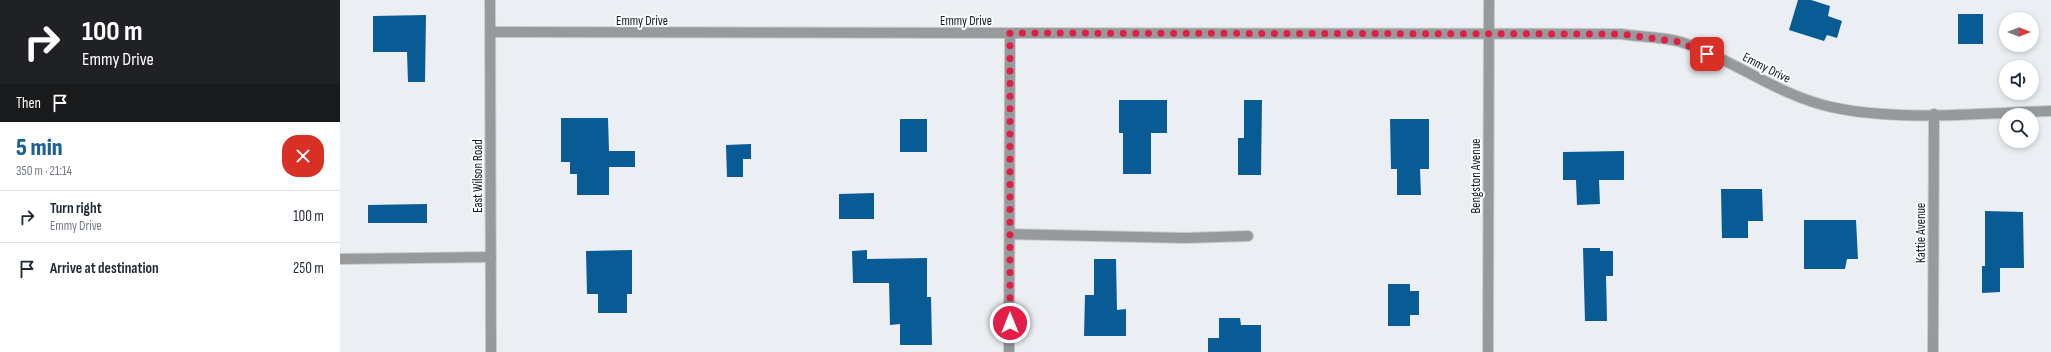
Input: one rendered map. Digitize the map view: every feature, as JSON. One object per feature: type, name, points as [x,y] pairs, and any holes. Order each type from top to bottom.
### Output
[{"type":"street","name":"East Wilson Road","points":[[490,0],[491,352]]},
{"type":"street","name":"Bengston Avenue","points":[[1488,352],[1489,0]]},
{"type":"street","name":"Emmy Drive","points":[[490,32],[1621,34],[1680,42],[1735,65],[1781,90],[1830,107],[1882,115],[2051,111]]},
{"type":"street","points":[[1009,352],[1010,33]]},
{"type":"street","name":"Kattie Avenue","points":[[1933,352],[1934,114]]},
{"type":"street","points":[[1010,234],[1185,238],[1248,236]]},
{"type":"street","points":[[340,259],[491,257]]},
{"type":"building","points":[[1798,0],[1811,0],[1830,6],[1828,16],[1842,21],[1837,38],[1827,35],[1824,41],[1789,30]]},
{"type":"building","points":[[1958,14],[1983,14],[1983,44],[1958,44]]},
{"type":"building","points":[[426,15],[425,82],[408,82],[407,52],[373,52],[373,16]]},
{"type":"building","points":[[1119,100],[1167,100],[1167,133],[1151,133],[1151,174],[1123,174],[1123,133],[1119,133]]},
{"type":"building","points":[[1244,100],[1262,100],[1261,175],[1238,175],[1238,138],[1244,138]]},
{"type":"building","points":[[561,118],[608,118],[609,151],[635,151],[635,167],[609,167],[609,195],[577,195],[577,174],[570,174],[570,162],[561,162]]},
{"type":"building","points":[[900,119],[927,119],[927,152],[900,152]]},
{"type":"building","points":[[1390,119],[1429,119],[1429,169],[1420,169],[1421,195],[1397,195],[1397,169],[1391,169]]},
{"type":"building","points":[[751,144],[751,159],[743,159],[743,177],[727,177],[726,145]]},
{"type":"building","points":[[1624,151],[1624,180],[1599,180],[1600,204],[1577,205],[1576,180],[1563,180],[1563,152]]},
{"type":"building","points":[[1721,189],[1762,189],[1763,221],[1748,221],[1748,238],[1722,238]]},
{"type":"building","points":[[874,193],[874,219],[839,219],[839,194]]},
{"type":"building","points":[[427,204],[427,223],[368,223],[368,205]]},
{"type":"building","points":[[1985,211],[2023,212],[2024,268],[2000,268],[2000,292],[1982,293],[1982,266],[1985,266]]},
{"type":"building","points":[[1804,220],[1856,220],[1858,259],[1847,259],[1845,269],[1804,269]]},
{"type":"building","points":[[1583,248],[1600,248],[1600,251],[1613,251],[1613,276],[1606,276],[1607,321],[1585,321]]},
{"type":"building","points":[[632,250],[632,294],[627,294],[627,313],[598,313],[598,294],[587,294],[586,251]]},
{"type":"building","points":[[867,250],[867,259],[927,258],[927,297],[931,297],[932,345],[900,345],[900,324],[890,325],[889,283],[853,283],[852,251]]},
{"type":"building","points":[[1094,259],[1116,259],[1117,310],[1126,309],[1126,336],[1084,336],[1085,295],[1094,295]]},
{"type":"building","points":[[1388,284],[1410,284],[1410,291],[1419,291],[1419,315],[1410,315],[1410,326],[1388,326]]},
{"type":"building","points":[[1219,318],[1240,318],[1241,325],[1261,325],[1261,352],[1208,352],[1208,338],[1219,338]]},
{"type":"route","points":[[1010,323],[1010,33],[1621,34],[1680,42],[1707,54]]}]
